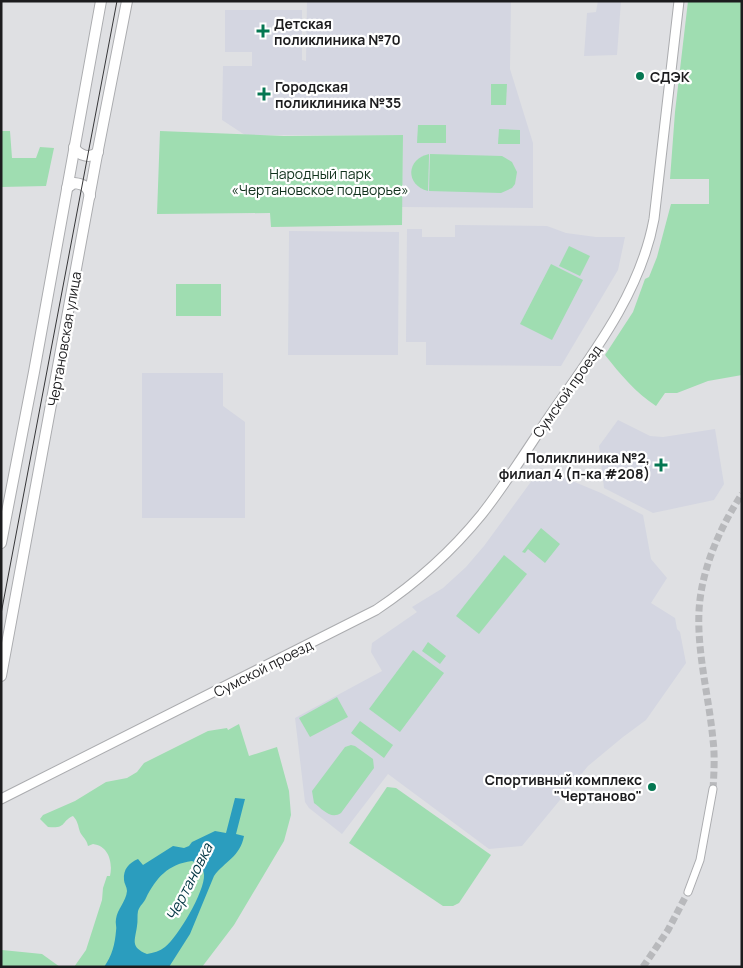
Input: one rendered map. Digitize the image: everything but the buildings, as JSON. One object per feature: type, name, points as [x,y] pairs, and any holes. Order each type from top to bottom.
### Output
[{"type":"main road","name":"Чертановская улица","points":[[1,543],[33,379],[101,1]]},
{"type":"main road","name":"Чертановская улица","points":[[1,676],[127,1]]},
{"type":"main road","points":[[74,147],[78,153],[84,155],[92,156],[98,152]]},
{"type":"main road","points":[[67,188],[74,184],[82,184],[89,191],[90,197]]},
{"type":"street","name":"Сумской проезд","points":[[1,799],[376,610],[417,581],[475,522],[602,340],[626,297],[645,254],[654,219],[679,1]]},
{"type":"street","points":[[688,892],[700,860],[713,789]]},
{"type":"shaded area","points":[[307,1],[511,1],[510,69],[533,143],[533,208],[402,207],[403,135],[245,135],[222,120],[223,66],[252,66],[252,52],[225,52],[225,10],[302,10],[302,60],[306,61]]},
{"type":"shaded area","points":[[598,1],[621,1],[617,55],[584,56],[587,13],[596,12]]},
{"type":"shaded area","points":[[455,225],[547,226],[566,233],[596,237],[625,237],[618,270],[561,366],[426,365],[426,342],[406,342],[407,229],[422,229],[422,237],[455,237]]},
{"type":"shaded area","points":[[289,231],[399,232],[398,355],[288,355]]},
{"type":"shaded area","points":[[142,373],[223,373],[223,406],[245,422],[245,518],[142,518]]},
{"type":"shaded area","name":"Поликлиника №2, филиал 4 (п-ка #208)","points":[[618,420],[650,436],[663,437],[715,429],[724,484],[714,500],[653,513],[604,488],[599,446]]},
{"type":"shaded area","points":[[541,468],[601,493],[643,515],[651,559],[667,578],[651,603],[675,618],[677,629],[680,632],[686,663],[646,720],[588,766],[522,846],[489,849],[388,774],[342,834],[309,808],[305,802],[295,718],[382,671],[371,652],[372,643],[417,612],[412,607],[443,588],[466,567],[484,546]]},
{"type":"green space","points":[[688,1],[742,1],[742,375],[708,381],[677,393],[665,393],[656,406],[622,376],[605,355],[633,312],[645,279],[649,277],[657,257],[671,204],[709,204],[709,179],[670,179],[675,112]]},
{"type":"green space","points":[[491,84],[507,84],[506,105],[491,105]]},
{"type":"green space","points":[[418,125],[446,125],[446,143],[417,143]]},
{"type":"green space","points":[[499,129],[520,130],[520,144],[498,144]]},
{"type":"green space","points":[[1,131],[10,131],[12,158],[36,158],[40,147],[54,148],[46,186],[1,187]]},
{"type":"green space","name":"Народный парк «Чертановское подворье»","points":[[160,131],[284,136],[403,135],[402,225],[271,227],[270,213],[157,214]]},
{"type":"green space","points":[[429,154],[428,191],[420,188],[415,183],[411,172],[416,161]]},
{"type":"green space","points":[[430,154],[502,156],[512,162],[517,172],[515,184],[512,188],[501,193],[429,191]]},
{"type":"green space","points":[[569,246],[590,256],[580,276],[559,266]]},
{"type":"green space","points":[[551,264],[583,280],[552,340],[520,324]]},
{"type":"green space","points":[[176,284],[221,284],[221,316],[176,316]]},
{"type":"green space","points":[[541,528],[560,544],[545,563],[528,549],[525,553],[522,552]]},
{"type":"green space","points":[[504,555],[527,574],[479,634],[456,616]]},
{"type":"green space","points":[[428,642],[446,656],[440,664],[422,651]]},
{"type":"green space","points":[[413,650],[444,673],[400,732],[369,709]]},
{"type":"green space","points":[[337,697],[348,717],[310,737],[299,718]]},
{"type":"green space","points":[[360,721],[393,745],[384,758],[351,733]]},
{"type":"green space","points":[[239,724],[249,756],[277,747],[289,791],[291,815],[284,841],[234,925],[202,967],[74,967],[86,950],[102,900],[103,888],[107,876],[110,876],[109,856],[98,845],[88,846],[73,816],[58,827],[48,827],[40,819],[43,815],[75,801],[106,782],[127,778],[137,772],[144,763],[208,731],[227,728],[228,730]]},
{"type":"green space","points":[[351,745],[373,759],[374,768],[341,813],[337,815],[330,814],[314,803],[312,791],[345,747]]},
{"type":"green space","points":[[387,787],[396,788],[491,855],[459,903],[453,906],[443,906],[349,843]]},
{"type":"green space","points":[[2,950],[42,954],[60,967],[1,967]]},
{"type":"water","points":[[235,798],[245,799],[236,834],[244,836],[242,843],[236,854],[214,876],[190,934],[169,967],[104,967],[114,945],[117,915],[127,891],[124,876],[129,865],[138,859],[143,865],[173,846],[184,848],[215,831],[226,833]],"holes":[[[192,861],[198,864],[204,872],[203,882],[196,902],[177,934],[170,942],[159,951],[147,954],[138,949],[135,943],[140,907],[154,884],[164,873],[176,865]]]},
{"type":"tunnel","points":[[713,789],[714,746],[701,659],[699,611],[703,580],[713,550],[726,520],[742,494]]},
{"type":"tunnel","points":[[643,967],[668,930],[688,892]]},
{"type":"tram line","points":[[1,614],[117,1]]},
{"type":"place","name":"Детская поликлиника №70","points":[[263,31]]},
{"type":"place","name":"СДЭК","points":[[640,76]]},
{"type":"place","name":"Городская поликлиника №35","points":[[264,94]]},
{"type":"place","name":"Поликлиника №2, филиал 4 (п-ка #208)","points":[[661,465]]},
{"type":"place","name":"Спортивный комплекс \"Чертаново\"","points":[[652,787]]},
{"type":"water label","name":"Чертановка","points":[[189,882]]}]
